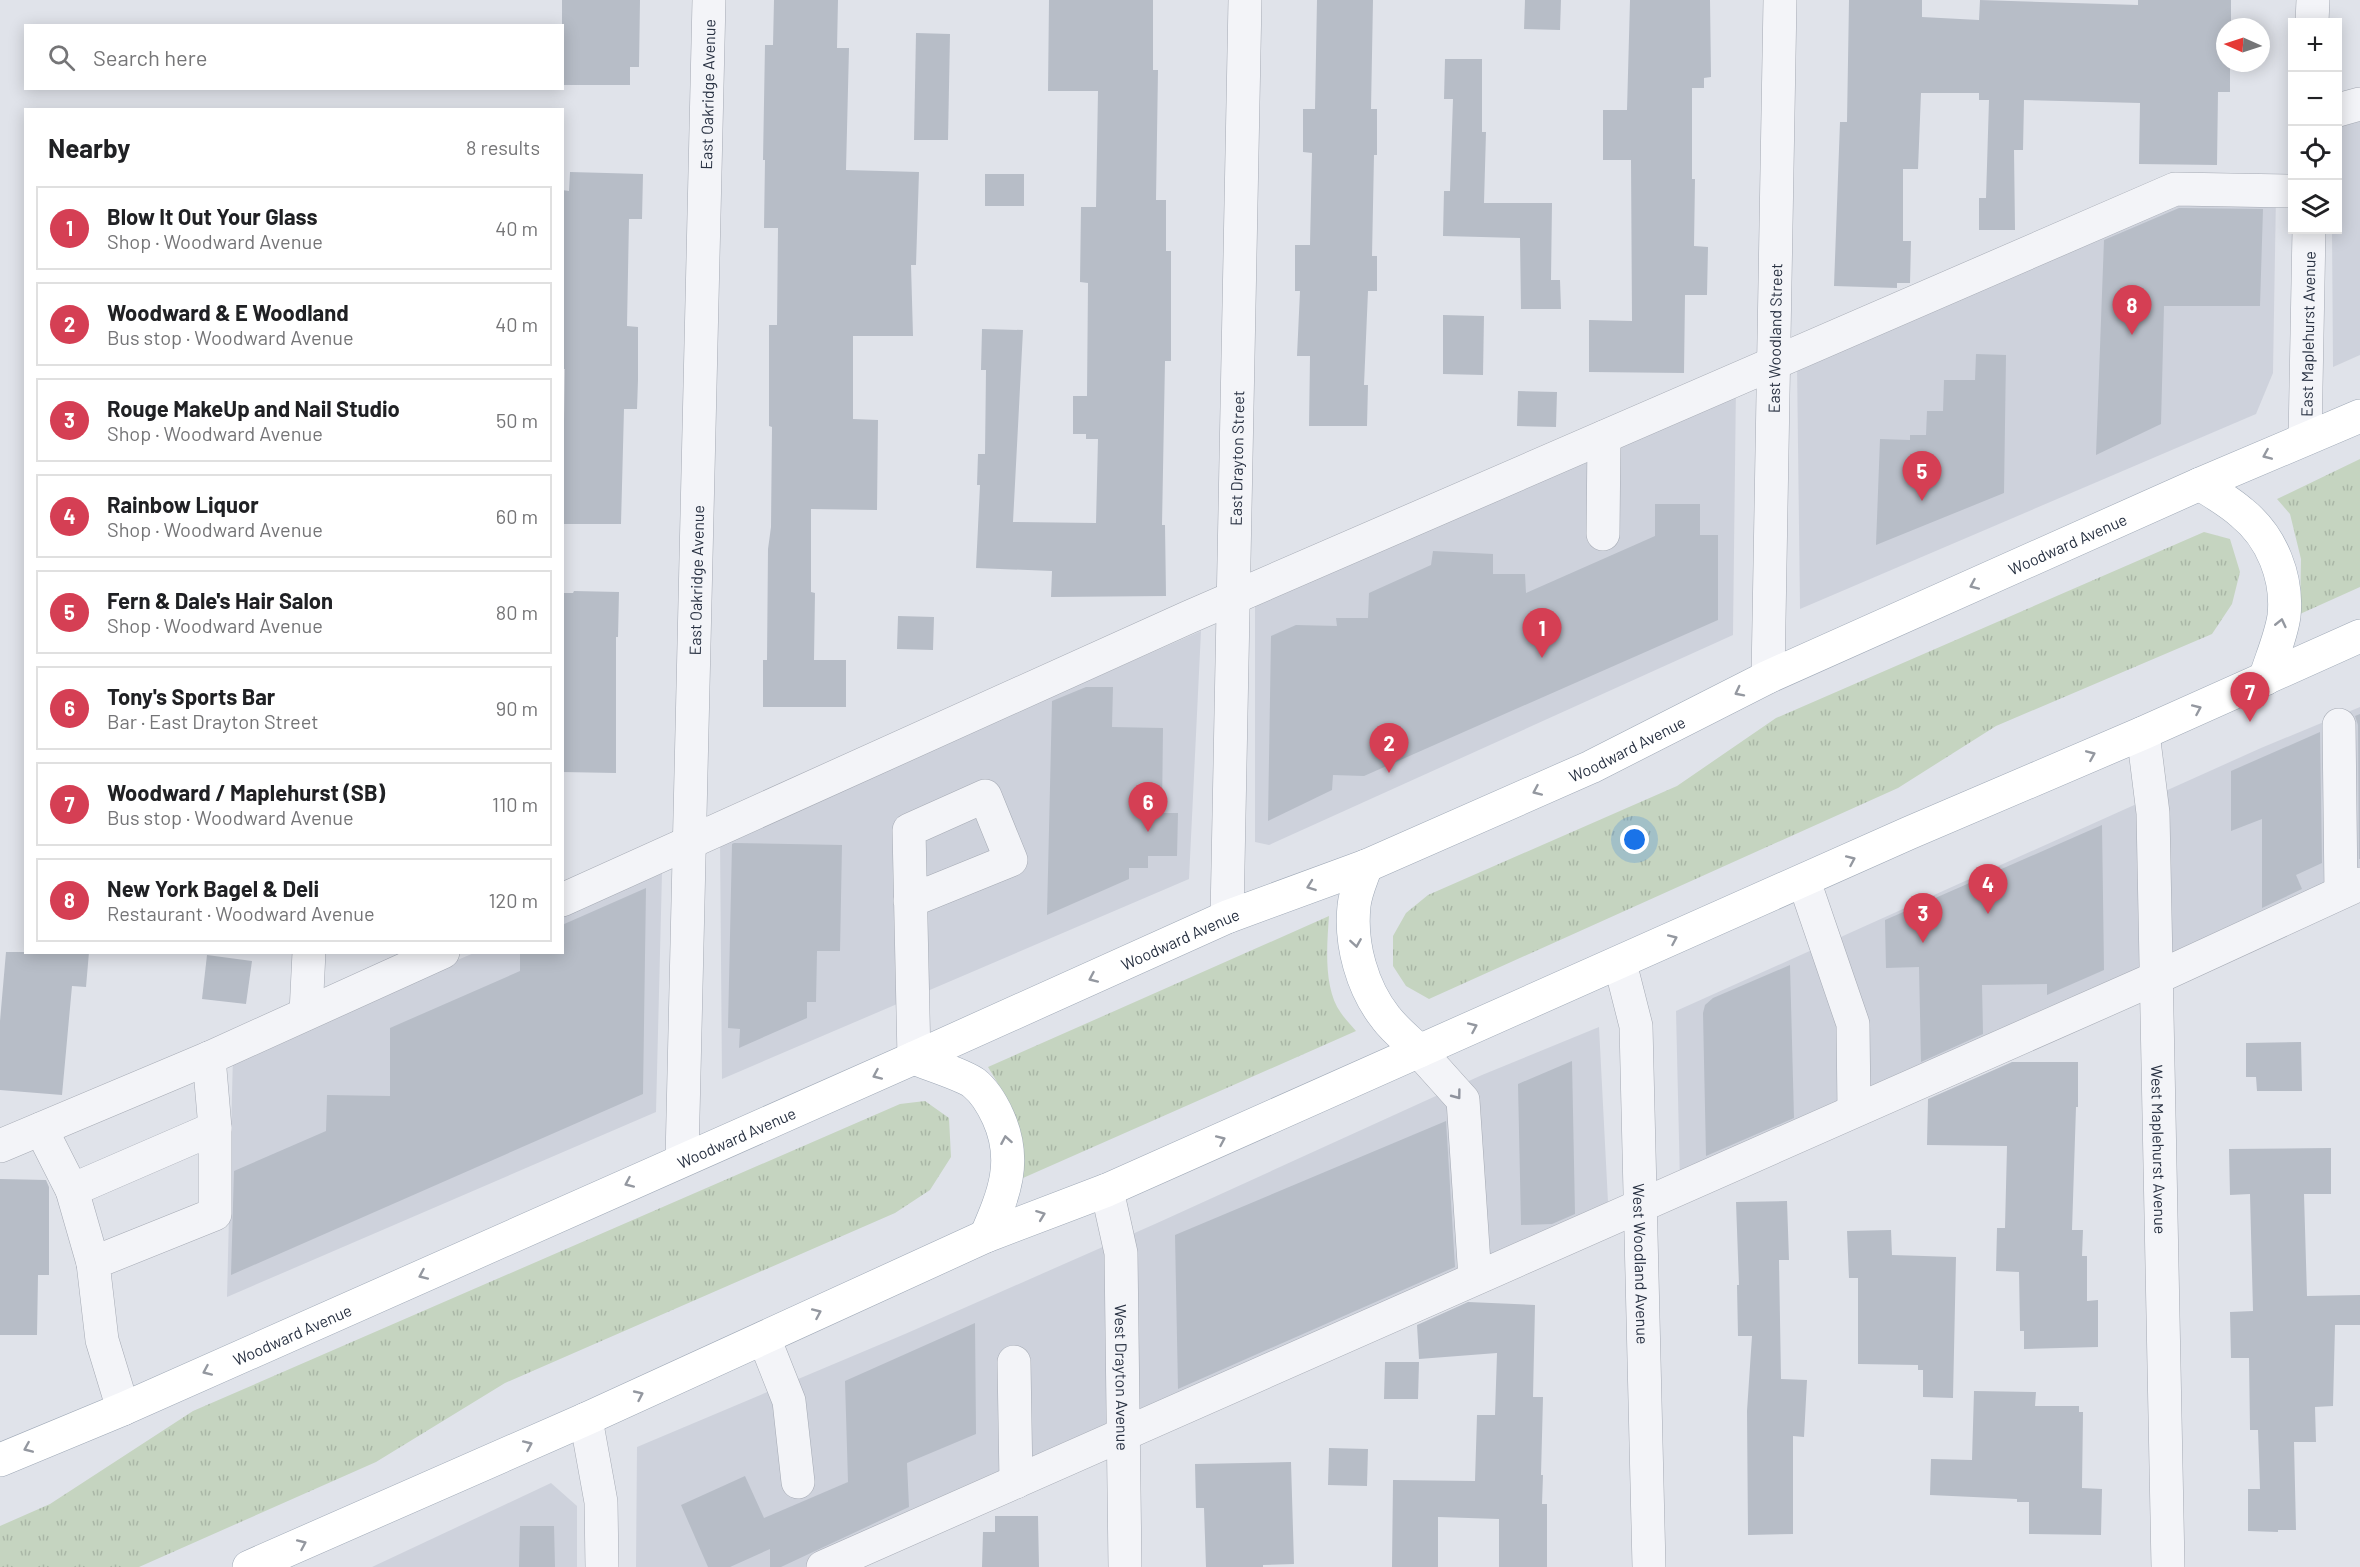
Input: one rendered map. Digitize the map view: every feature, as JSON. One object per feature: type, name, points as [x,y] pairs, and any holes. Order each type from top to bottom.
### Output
[{"type":"main road","name":"Woodward Avenue","points":[[0,1460],[123,1409],[1227,917],[1366,866],[1591,767],[1768,677],[2200,484],[2360,416]]},
{"type":"main road","points":[[2200,484],[2242,512],[2259,529],[2278,564],[2283,588],[2284,617],[2265,679]]},
{"type":"main road","points":[[249,1567],[586,1419],[986,1236],[1107,1190],[1909,833],[2143,733],[2360,636]]},
{"type":"main road","points":[[1366,866],[1354,904],[1354,942],[1364,979],[1374,1002],[1387,1020],[1419,1051]]},
{"type":"main road","points":[[914,1058],[974,1083],[994,1107],[1004,1131],[1009,1161],[1003,1197],[986,1236]]},
{"type":"street","name":"East Oakridge Avenue","points":[[682,1159],[709,0]]},
{"type":"street","name":"East Drayton Street","points":[[1227,917],[1245,0]]},
{"type":"street","name":"East Woodland Street","points":[[1768,677],[1780,0]]},
{"type":"street","points":[[2312,18],[2313,0]]},
{"type":"street","points":[[2342,109],[2360,104]]},
{"type":"street","points":[[564,899],[1233,598],[2175,189],[2288,190]]},
{"type":"street","name":"East Maplehurst Avenue","points":[[2305,439],[2309,234]]},
{"type":"street","points":[[1603,534],[1604,437]]},
{"type":"street","points":[[823,1567],[2156,978],[2350,888],[2339,725]]},
{"type":"street","name":"West Maplehurst Avenue","points":[[2143,733],[2153,813],[2168,1567]]},
{"type":"street","points":[[1804,881],[1852,1024],[1854,1110]]},
{"type":"street","points":[[910,902],[914,1058]]},
{"type":"street","points":[[306,1013],[309,954]]},
{"type":"street","points":[[0,1146],[209,1058],[439,954]]},
{"type":"street","name":"West Woodland Avenue","points":[[1620,963],[1636,1026],[1649,1567]]},
{"type":"street","points":[[1419,1051],[1463,1100],[1475,1278]]},
{"type":"street","points":[[93,1263],[215,1214],[215,1128],[209,1058]]},
{"type":"street","points":[[72,1190],[215,1128]]},
{"type":"street","points":[[41,1129],[72,1190],[93,1263],[102,1340],[123,1409]]},
{"type":"street","name":"West Drayton Avenue","points":[[1107,1190],[1121,1253],[1125,1567]]},
{"type":"street","points":[[764,1338],[789,1401],[798,1482]]},
{"type":"street","points":[[1014,1362],[1016,1482]]},
{"type":"street","points":[[586,1419],[601,1502],[602,1567]]},
{"type":"shaded area","points":[[2360,95],[2360,355],[2333,367],[2332,234],[2342,234],[2342,102]]},
{"type":"shaded area","points":[[2276,195],[2273,373],[2256,414],[1800,609],[1797,364],[2173,196]]},
{"type":"shaded area","points":[[1736,385],[1733,635],[1269,845],[1255,842],[1255,596]]},
{"type":"shaded area","points":[[1201,631],[1189,879],[722,1079],[720,838],[912,758]]},
{"type":"shaded area","points":[[2360,707],[2360,880],[1680,1183],[1676,1011],[2261,748]]},
{"type":"shaded area","points":[[662,873],[656,1112],[227,1297],[233,1055],[472,954],[564,954],[564,915]]},
{"type":"shaded area","points":[[1599,1027],[1608,1202],[807,1567],[636,1567],[637,1447],[905,1334],[1155,1224],[1482,1075]]},
{"type":"shaded area","points":[[551,1483],[577,1506],[577,1567],[372,1567]]},
{"type":"green space","points":[[2360,459],[2360,587],[2300,614],[2301,559],[2290,514],[2277,499]]},
{"type":"green space","points":[[2204,532],[2230,539],[2240,572],[2232,604],[2212,634],[1996,726],[1898,788],[1429,999],[1406,986],[1393,966],[1393,936],[1406,913],[1428,895],[1677,786],[1776,718]]},
{"type":"green space","points":[[1329,916],[1328,966],[1331,992],[1341,1013],[1356,1031],[1023,1178],[1003,1092],[988,1067]]},
{"type":"green space","points":[[925,1101],[949,1118],[951,1157],[930,1190],[895,1213],[505,1383],[376,1462],[139,1567],[0,1567],[0,1526],[50,1504],[193,1411],[900,1104]]},
{"type":"building","points":[[562,0],[640,0],[639,67],[630,67],[630,85],[564,85],[564,24],[562,24]]},
{"type":"building","points":[[774,0],[838,0],[837,48],[849,48],[846,170],[919,172],[916,265],[911,265],[913,336],[853,336],[853,419],[878,420],[877,510],[811,509],[811,592],[815,593],[814,660],[846,660],[846,707],[763,707],[763,660],[767,660],[768,549],[771,527],[772,427],[769,426],[769,325],[777,325],[778,228],[764,228],[765,160],[763,160],[765,45],[773,45]]},
{"type":"building","points":[[1049,0],[1153,0],[1153,70],[1158,70],[1156,200],[1166,200],[1166,251],[1171,251],[1171,361],[1165,361],[1162,525],[1165,525],[1166,596],[1051,597],[1052,571],[976,568],[980,485],[977,485],[978,454],[985,454],[986,370],[981,370],[982,329],[1023,330],[1013,522],[1096,523],[1098,439],[1086,439],[1086,434],[1073,434],[1073,396],[1087,396],[1088,283],[1080,282],[1081,207],[1096,207],[1098,91],[1048,91]]},
{"type":"building","points":[[1317,0],[1373,0],[1371,109],[1377,109],[1377,155],[1374,155],[1372,256],[1377,256],[1377,291],[1368,291],[1364,385],[1368,385],[1367,426],[1309,426],[1310,356],[1297,356],[1300,291],[1295,291],[1295,245],[1310,245],[1312,153],[1303,152],[1303,109],[1315,109]]},
{"type":"building","points":[[1525,0],[1561,0],[1560,30],[1524,29]]},
{"type":"building","points":[[1630,0],[1710,0],[1711,77],[1704,78],[1704,88],[1692,88],[1692,179],[1695,179],[1694,246],[1708,247],[1707,295],[1685,295],[1684,373],[1589,372],[1589,320],[1632,321],[1631,160],[1603,160],[1603,110],[1627,110]]},
{"type":"building","points":[[1849,0],[1922,0],[1922,17],[1979,20],[1980,0],[2138,5],[2138,0],[2231,0],[2231,18],[2216,18],[2216,72],[2230,72],[2230,92],[2218,92],[2217,165],[2139,164],[2140,103],[2024,100],[2023,150],[2014,150],[2015,230],[1979,230],[1979,198],[1986,198],[1989,100],[1979,100],[1979,93],[1921,93],[1918,169],[1903,169],[1903,241],[1911,241],[1910,283],[1897,283],[1897,288],[1834,286],[1840,122],[1847,122]]},
{"type":"building","points":[[916,33],[950,34],[948,140],[914,140]]},
{"type":"building","points":[[1445,59],[1482,59],[1482,132],[1486,132],[1484,203],[1552,203],[1551,280],[1560,280],[1561,309],[1521,309],[1520,238],[1443,236],[1444,191],[1450,191],[1453,99],[1444,99]]},
{"type":"building","points":[[570,172],[643,174],[642,219],[629,219],[627,326],[638,327],[638,380],[637,409],[624,409],[621,524],[564,524],[564,190],[569,191]]},
{"type":"building","points":[[985,174],[1024,174],[1024,206],[985,206]]},
{"type":"building","points":[[2179,208],[2263,209],[2260,306],[2164,306],[2161,424],[2096,455],[2104,240]]},
{"type":"building","points":[[1443,315],[1484,316],[1483,375],[1443,374]]},
{"type":"building","points":[[1976,354],[2006,355],[2004,493],[1876,545],[1880,439],[1910,440],[1910,435],[1926,435],[1927,411],[1943,411],[1944,380],[1975,380]]},
{"type":"building","points":[[1518,391],[1557,392],[1556,427],[1517,426]]},
{"type":"building","points":[[1655,504],[1700,504],[1700,535],[1718,535],[1718,620],[1364,776],[1333,775],[1332,790],[1268,821],[1271,636],[1296,625],[1337,626],[1336,618],[1368,618],[1369,593],[1431,565],[1433,551],[1493,554],[1493,574],[1525,574],[1526,593],[1655,536]]},
{"type":"building","points":[[574,591],[619,592],[618,637],[616,637],[616,773],[564,772],[564,593]]},
{"type":"building","points":[[898,616],[934,617],[933,650],[897,649]]},
{"type":"building","points":[[1086,687],[1113,687],[1112,727],[1163,728],[1162,813],[1178,813],[1177,856],[1148,856],[1148,868],[1129,868],[1129,879],[1047,915],[1052,701]]},
{"type":"building","points":[[2360,714],[2359,859],[2358,725],[2355,716]]},
{"type":"building","points":[[2320,732],[2322,863],[2296,875],[2302,889],[2262,908],[2262,819],[2231,831],[2231,771]]},
{"type":"building","points":[[2102,825],[2104,970],[2047,995],[2047,984],[1982,985],[1983,1034],[1921,1062],[1919,967],[1886,968],[1885,920]]},
{"type":"building","points":[[732,844],[842,845],[840,951],[817,951],[816,1002],[807,1002],[807,1018],[739,1048],[740,1029],[728,1028]]},
{"type":"building","points":[[646,888],[643,1094],[231,1275],[234,1171],[326,1131],[327,1095],[390,1096],[390,1028],[520,971],[520,954],[564,954],[564,924]]},
{"type":"building","points":[[6,952],[89,954],[86,987],[72,986],[62,1095],[0,1090],[0,1021]]},
{"type":"building","points":[[207,955],[252,961],[246,1004],[202,999]]},
{"type":"building","points":[[1790,965],[1794,1118],[1706,1156],[1703,1013],[1705,1005],[1713,998]]},
{"type":"building","points":[[2301,1042],[2302,1091],[2257,1091],[2256,1077],[2246,1077],[2246,1043]]},
{"type":"building","points":[[1572,1061],[1575,1214],[1552,1224],[1521,1225],[1518,1084]]},
{"type":"building","points":[[2012,1062],[2078,1062],[2072,1230],[2083,1230],[2082,1256],[2087,1256],[2087,1301],[2098,1300],[2098,1347],[2024,1349],[2024,1331],[2020,1331],[2019,1272],[1996,1271],[1997,1228],[2005,1228],[2007,1146],[1927,1145],[1928,1099]]},
{"type":"building","points":[[1446,1121],[1455,1267],[1178,1389],[1175,1235]]},
{"type":"building","points":[[2331,1148],[2331,1194],[2304,1194],[2307,1296],[2360,1295],[2360,1325],[2335,1325],[2333,1406],[2315,1407],[2316,1442],[2294,1442],[2296,1530],[2248,1531],[2248,1489],[2260,1489],[2258,1430],[2250,1430],[2249,1358],[2231,1358],[2230,1312],[2253,1311],[2250,1194],[2230,1195],[2229,1149]]},
{"type":"building","points":[[0,1179],[46,1180],[49,1187],[49,1275],[38,1275],[37,1335],[0,1335]]},
{"type":"building","points":[[1787,1201],[1789,1260],[1779,1260],[1781,1379],[1807,1380],[1804,1437],[1793,1436],[1793,1534],[1748,1535],[1747,1411],[1752,1336],[1738,1336],[1736,1202]]},
{"type":"building","points":[[1891,1230],[1892,1255],[1956,1257],[1953,1398],[1923,1397],[1923,1370],[1918,1370],[1918,1365],[1858,1364],[1858,1278],[1849,1278],[1847,1231]]},
{"type":"building","points":[[1468,1302],[1535,1305],[1533,1397],[1543,1397],[1541,1475],[1543,1475],[1542,1504],[1547,1504],[1547,1567],[1499,1567],[1499,1519],[1438,1517],[1438,1567],[1392,1567],[1393,1480],[1475,1481],[1477,1415],[1495,1415],[1497,1353],[1419,1359],[1417,1325]]},
{"type":"building","points":[[975,1323],[976,1434],[907,1463],[909,1507],[781,1567],[770,1567],[770,1549],[730,1567],[708,1567],[681,1505],[745,1476],[764,1518],[848,1482],[845,1381]]},
{"type":"building","points":[[1385,1362],[1419,1362],[1418,1399],[1384,1399]]},
{"type":"building","points":[[1974,1391],[2036,1392],[2035,1406],[2079,1406],[2079,1412],[2083,1412],[2082,1488],[2102,1489],[2101,1535],[2029,1534],[2029,1502],[2017,1502],[2017,1499],[1930,1495],[1931,1459],[1972,1460]]},
{"type":"building","points":[[1329,1448],[1368,1449],[1367,1486],[1328,1485]]},
{"type":"building","points":[[1291,1462],[1294,1564],[1263,1565],[1263,1567],[1206,1567],[1204,1508],[1196,1508],[1195,1464]]},
{"type":"building","points":[[995,1516],[1038,1516],[1039,1567],[982,1567],[983,1532],[995,1532]]},
{"type":"building","points":[[520,1526],[554,1526],[555,1567],[519,1567]]},
{"type":"place","name":"New York Bagel & Deli","points":[[2132,335]]},
{"type":"place","name":"Fern & Dale's Hair Salon","points":[[1922,501]]},
{"type":"place","name":"Blow It Out Your Glass","points":[[1542,658]]},
{"type":"place","name":"Woodward / Maplehurst (SB)","points":[[2250,722]]},
{"type":"place","name":"Woodward & E Woodland","points":[[1389,773]]},
{"type":"place","name":"Tony's Sports Bar","points":[[1148,832]]},
{"type":"place","name":"Rainbow Liquor","points":[[1988,914]]},
{"type":"place","name":"Rouge MakeUp and Nail Studio","points":[[1923,943]]}]
